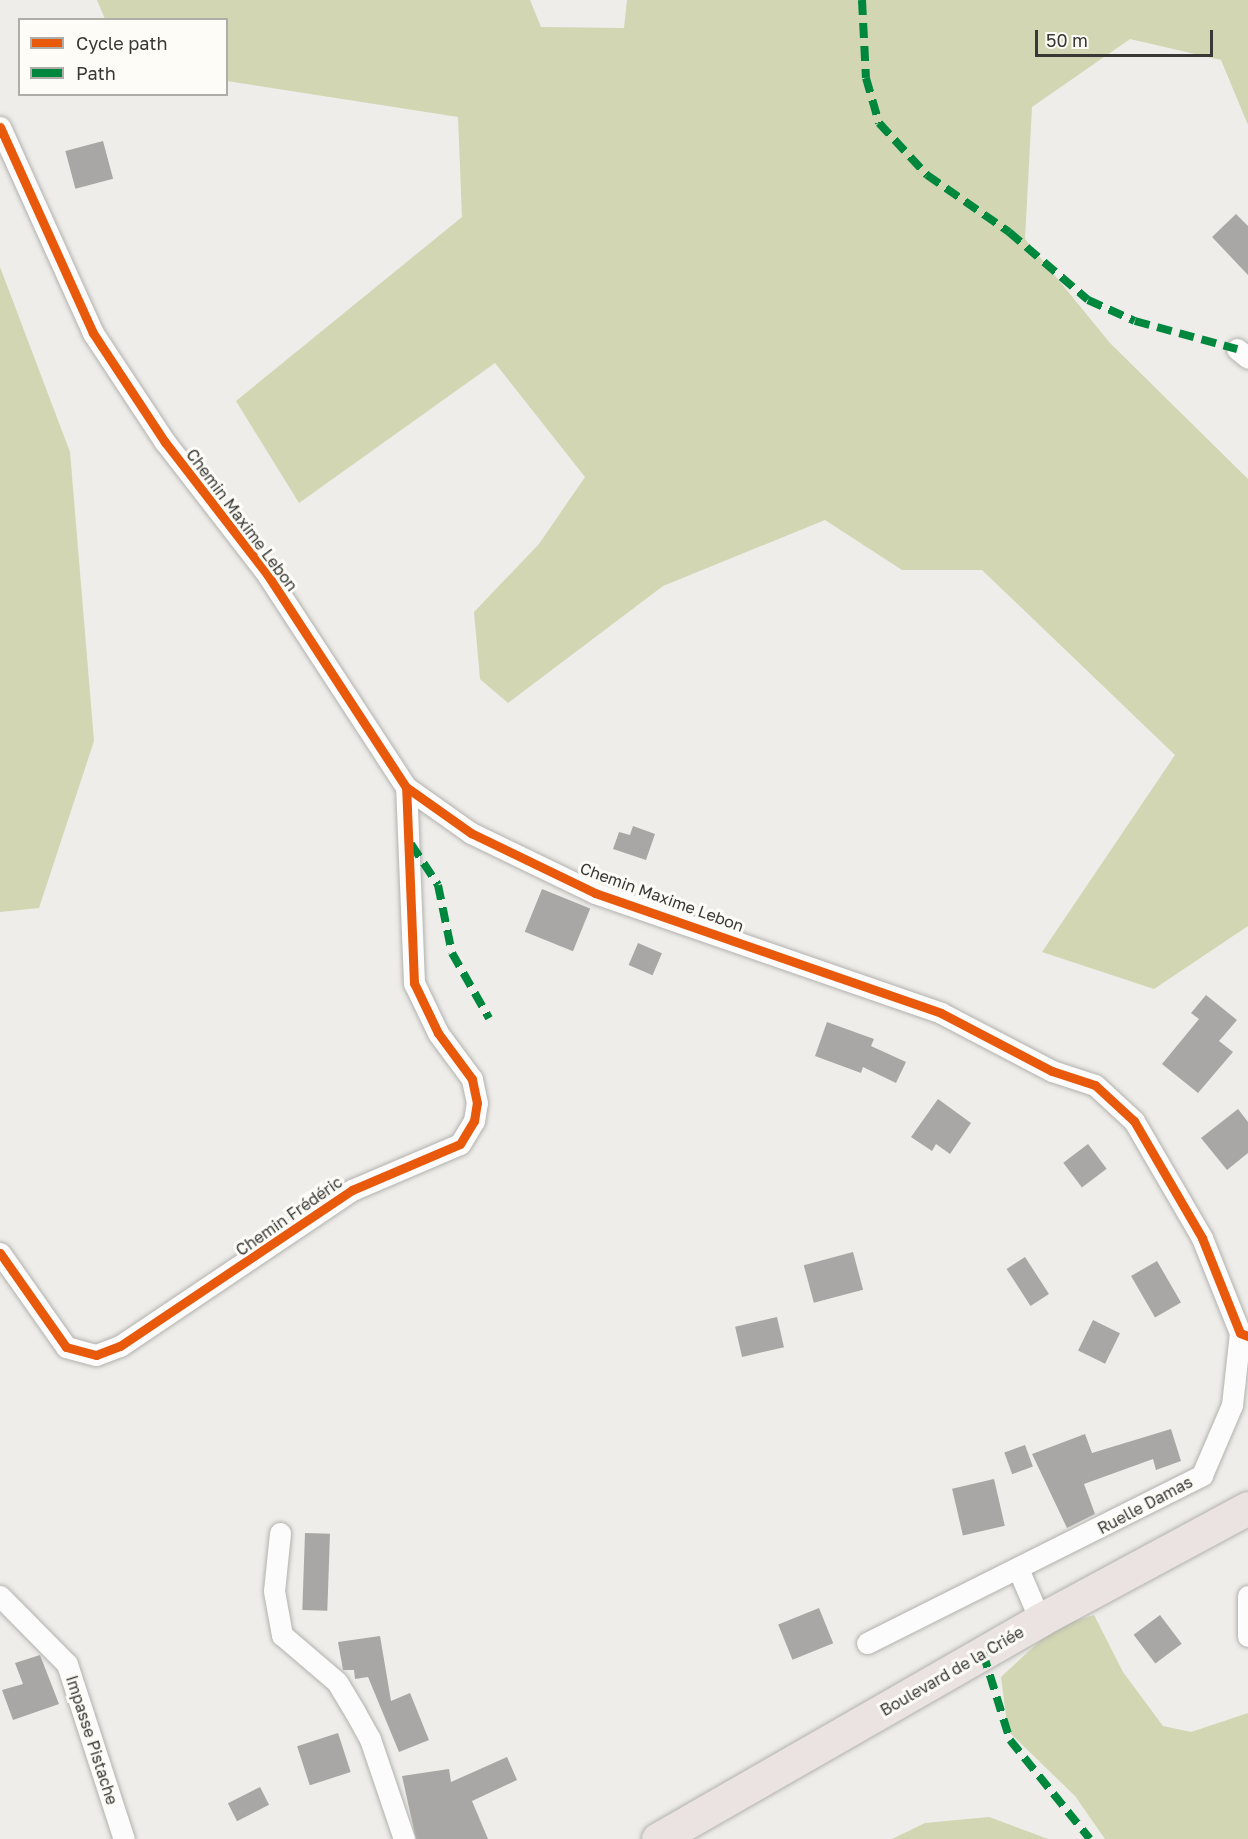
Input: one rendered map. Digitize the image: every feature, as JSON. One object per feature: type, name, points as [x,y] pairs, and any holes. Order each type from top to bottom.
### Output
[{"type":"main road","name":"Boulevard de la Criée","points":[[658,1839],[1040,1620],[1248,1508]]},
{"type":"street","name":"Chemin Maxime Lebon","points":[[0,127],[93,333],[165,442],[267,573],[406,787],[471,833],[595,893],[940,1012],[1052,1071],[1095,1085],[1134,1120],[1202,1238],[1244,1334]]},
{"type":"street","name":"Chemin Frédéric","points":[[0,1253],[66,1347],[96,1355],[120,1347],[352,1190],[460,1144],[474,1121],[477,1103],[472,1078],[438,1033],[414,983],[406,787]]},
{"type":"street","name":"Ruelle Damas","points":[[867,1643],[1019,1570],[1202,1475],[1232,1405],[1244,1334]]},
{"type":"street","points":[[280,1533],[274,1591],[282,1635],[337,1682],[355,1712],[370,1738],[404,1839]]},
{"type":"street","points":[[1019,1570],[1040,1620]]},
{"type":"street","name":"Impasse Pistache","points":[[0,1596],[67,1664],[124,1839]]},
{"type":"street","points":[[1248,1596],[1248,1636]]},
{"type":"green space","points":[[97,0],[530,0],[541,27],[624,28],[627,0],[1248,0],[1248,125],[1221,60],[1130,39],[1032,107],[1025,239],[1110,343],[1248,479],[1248,926],[1154,989],[1042,952],[1175,755],[982,570],[902,570],[825,520],[663,586],[508,703],[480,679],[474,612],[539,544],[585,477],[495,363],[299,503],[236,401],[462,217],[458,117],[228,81],[228,18],[105,18]]},
{"type":"green space","points":[[0,267],[70,452],[94,741],[39,908],[0,912]]},
{"type":"green space","points":[[1094,1615],[1123,1672],[1163,1726],[1191,1732],[1248,1713],[1248,1839],[1105,1839],[1075,1796],[1008,1731],[1001,1677],[1055,1627]]},
{"type":"green space","points":[[989,1817],[1048,1839],[892,1839],[925,1823]]},
{"type":"building","points":[[103,141],[113,179],[75,189],[65,151]]},
{"type":"building","points":[[1236,214],[1248,226],[1248,275],[1212,237]]},
{"type":"building","points":[[633,826],[655,834],[646,860],[613,849],[619,832],[630,835]]},
{"type":"building","points":[[542,889],[590,908],[573,951],[525,932]]},
{"type":"building","points":[[638,943],[662,953],[653,975],[629,965]]},
{"type":"building","points":[[1206,995],[1237,1020],[1219,1041],[1233,1052],[1198,1093],[1162,1064],[1199,1019],[1191,1013]]},
{"type":"building","points":[[827,1022],[874,1039],[871,1046],[906,1062],[896,1083],[863,1067],[861,1073],[815,1056]]},
{"type":"building","points":[[938,1099],[971,1123],[950,1154],[936,1144],[932,1151],[911,1137]]},
{"type":"building","points":[[1238,1109],[1248,1122],[1248,1153],[1227,1170],[1201,1138]]},
{"type":"building","points":[[1088,1144],[1107,1169],[1082,1187],[1063,1163]]},
{"type":"building","points":[[853,1252],[863,1290],[814,1303],[804,1265]]},
{"type":"building","points":[[1025,1257],[1049,1294],[1031,1306],[1007,1269]]},
{"type":"building","points":[[1157,1261],[1181,1303],[1155,1318],[1131,1276]]},
{"type":"building","points":[[777,1317],[784,1347],[742,1357],[735,1327]]},
{"type":"building","points":[[1093,1320],[1120,1333],[1105,1364],[1078,1351]]},
{"type":"building","points":[[1171,1429],[1181,1461],[1156,1470],[1153,1459],[1084,1484],[1095,1514],[1067,1528],[1032,1454],[1085,1434],[1092,1453]]},
{"type":"building","points":[[1025,1445],[1033,1467],[1012,1474],[1004,1453]]},
{"type":"building","points":[[994,1479],[1005,1526],[963,1535],[952,1489]]},
{"type":"building","points":[[305,1533],[330,1534],[327,1611],[302,1610]]},
{"type":"building","points":[[819,1608],[833,1643],[792,1660],[778,1624]]},
{"type":"building","points":[[1160,1615],[1182,1644],[1155,1664],[1134,1635]]},
{"type":"building","points":[[380,1636],[391,1701],[410,1693],[429,1740],[399,1752],[368,1677],[355,1679],[354,1670],[343,1670],[338,1642]]},
{"type":"building","points":[[40,1655],[59,1704],[13,1720],[2,1690],[23,1684],[15,1663]]},
{"type":"building","points":[[338,1733],[351,1772],[310,1785],[297,1746]]},
{"type":"building","points":[[507,1757],[517,1780],[472,1801],[488,1839],[416,1839],[402,1776],[449,1769],[451,1782]]},
{"type":"building","points":[[260,1787],[269,1805],[237,1821],[228,1803]]},
{"type":"marked path","points":[[862,0],[866,78],[879,123],[927,175],[1009,232],[1088,300],[1135,321],[1237,349]]},
{"type":"marked path","points":[[411,844],[438,885],[452,953],[489,1018]]},
{"type":"marked path","points":[[983,1653],[1010,1740],[1090,1839]]},
{"type":"cycle path","points":[[0,127],[93,333],[165,442],[267,574],[406,787],[471,833],[595,893],[941,1013],[1052,1071],[1095,1085],[1134,1121],[1202,1238],[1240,1333],[1248,1336]]},
{"type":"cycle path","points":[[0,1253],[66,1347],[96,1355],[120,1346],[352,1190],[460,1144],[474,1121],[477,1103],[472,1079],[438,1033],[414,983],[406,787]]}]
